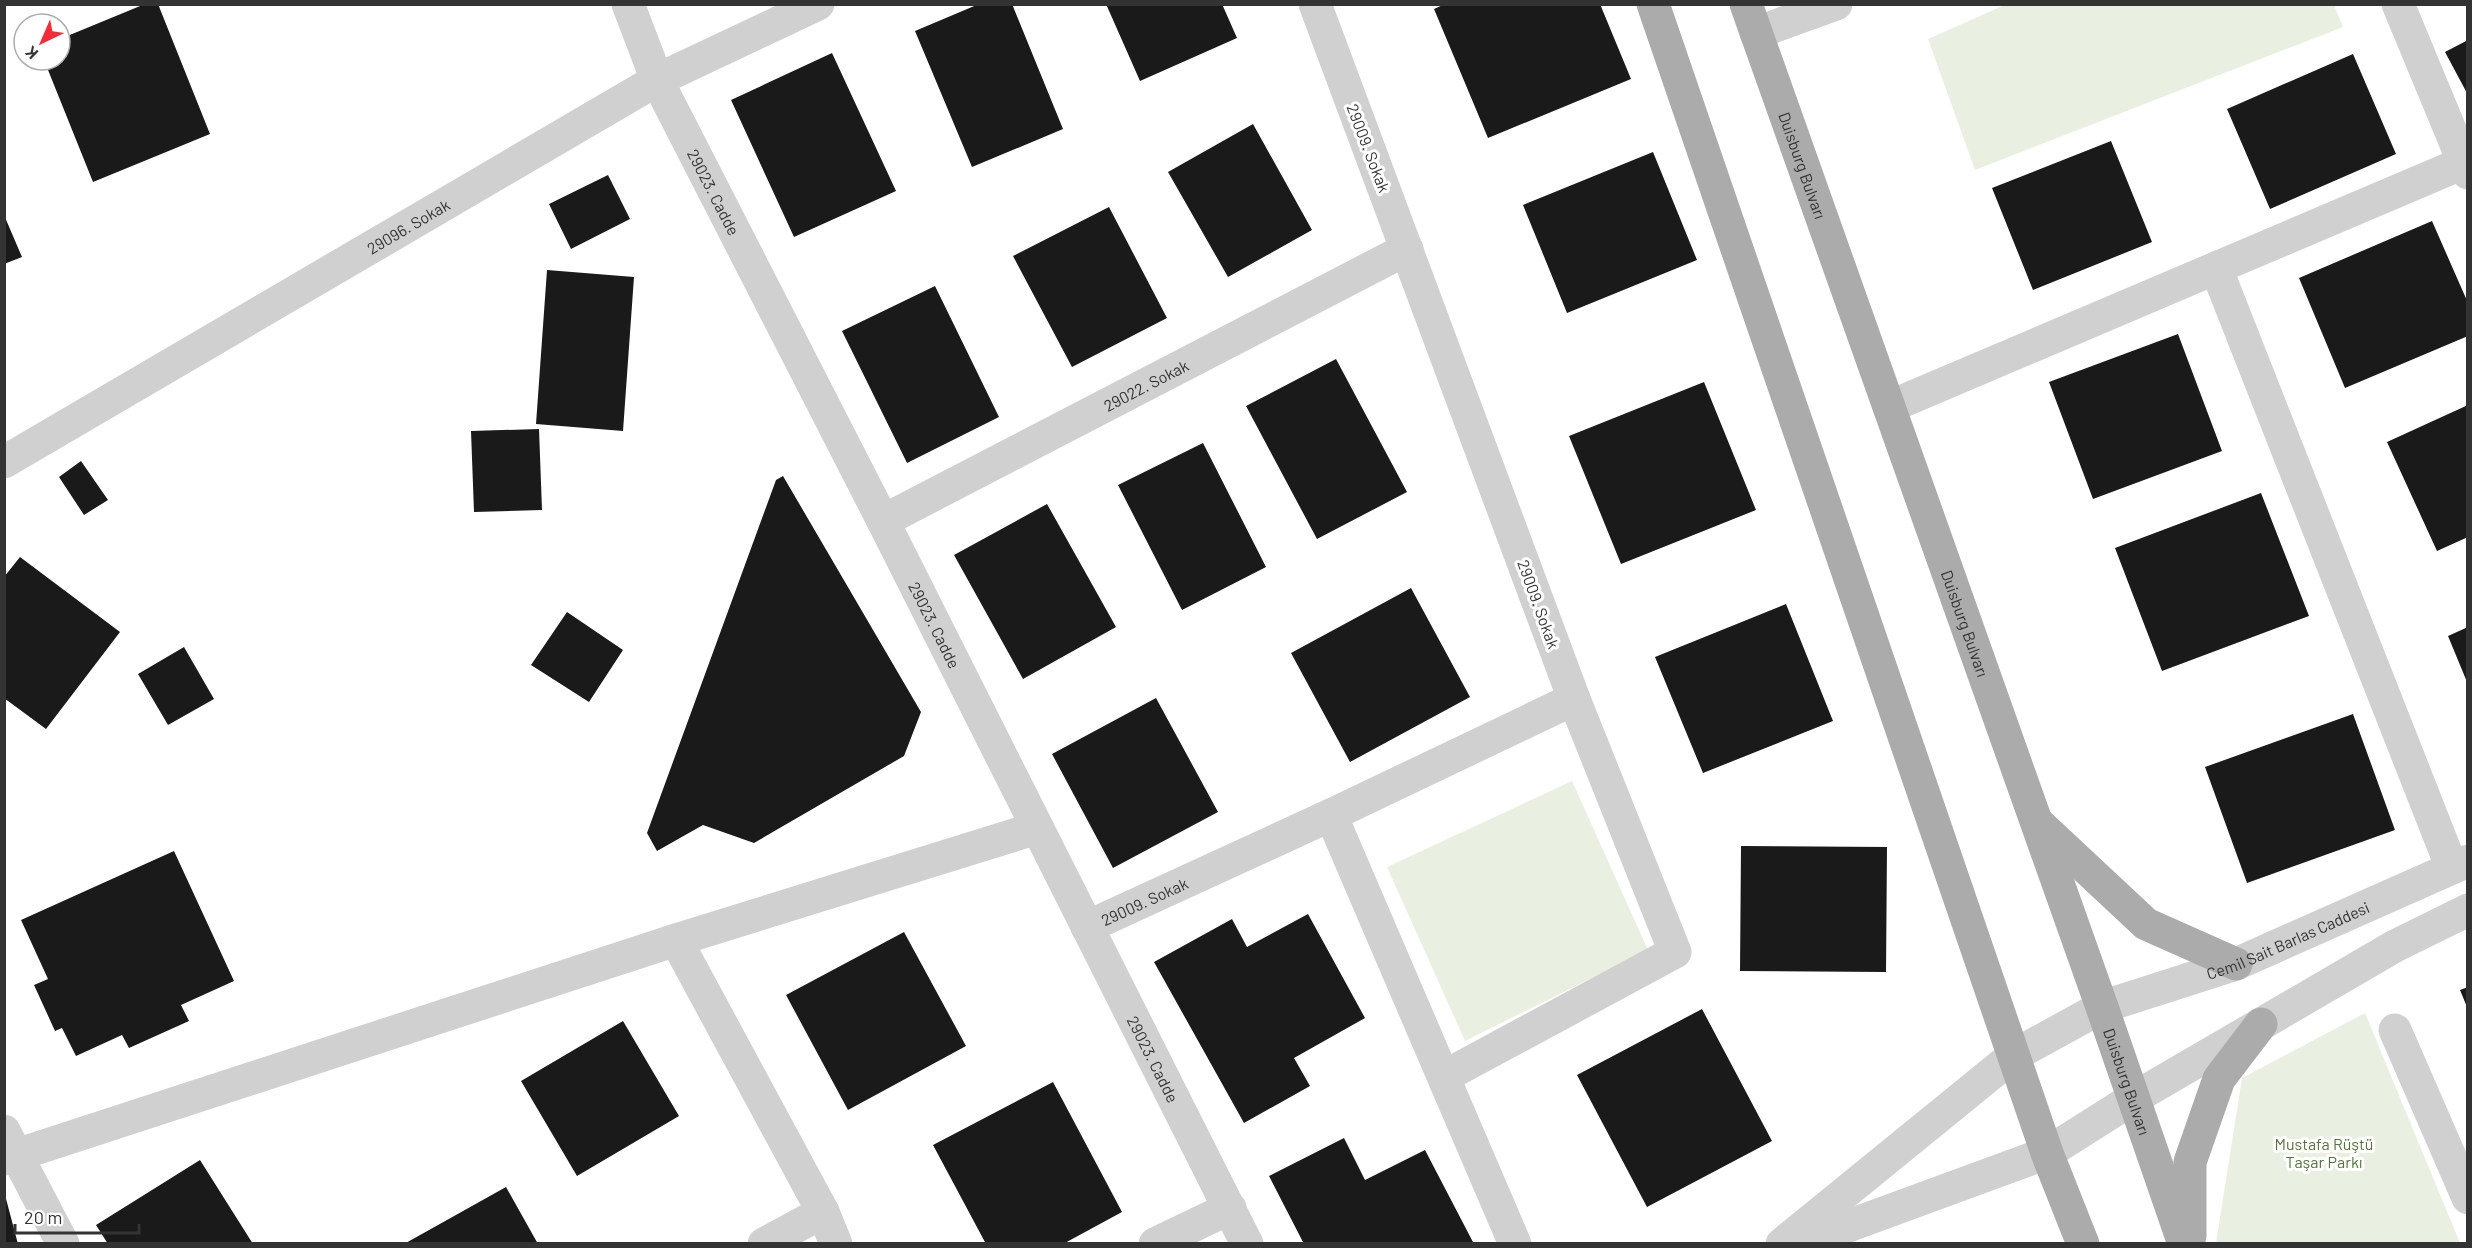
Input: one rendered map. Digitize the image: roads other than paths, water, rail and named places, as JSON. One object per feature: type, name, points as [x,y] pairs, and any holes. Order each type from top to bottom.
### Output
[{"type":"main road","points":[[1653,4],[2013,1056],[2082,1244]]},
{"type":"main road","name":"Duisburg Bulvarı","points":[[1751,19],[2037,822],[2184,1244]]},
{"type":"main road","points":[[2037,822],[2146,924],[2236,964]]},
{"type":"main road","points":[[2190,1244],[2190,1162],[2219,1079],[2261,1024]]},
{"type":"street","name":"29023. Cadde","points":[[628,4],[657,80],[883,521],[1247,1244]]},
{"type":"street","name":"29096. Sokak","points":[[4,462],[657,80],[818,4]]},
{"type":"street","name":"29009. Sokak","points":[[1087,927],[1331,815],[1574,699],[1315,4]]},
{"type":"street","points":[[1751,19],[1836,4]]},
{"type":"street","points":[[1889,407],[2216,268],[2465,168],[2398,4]]},
{"type":"street","name":"29022. Sokak","points":[[883,521],[1407,249]]},
{"type":"street","points":[[2216,268],[2460,865]]},
{"type":"street","points":[[1445,1076],[1675,952],[1574,699]]},
{"type":"street","points":[[1331,815],[1445,1076],[1515,1244]]},
{"type":"street","points":[[63,1244],[8,1148],[1037,828]]},
{"type":"street","name":"Cemil Sait Barlas Caddesi","points":[[1782,1244],[2013,1056],[2102,1007],[2236,964],[2460,865]]},
{"type":"street","points":[[1799,1244],[2047,1153],[2134,1098],[2395,946],[2468,910]]},
{"type":"street","points":[[676,940],[823,1212],[837,1244]]},
{"type":"street","points":[[2395,1030],[2468,1198]]},
{"type":"street","points":[[1155,1244],[1230,1208]]},
{"type":"street","points":[[764,1244],[823,1212]]},
{"type":"park label","name":"Mustafa Rüştü Taşar Parkı","points":[[2324,1152]]}]
